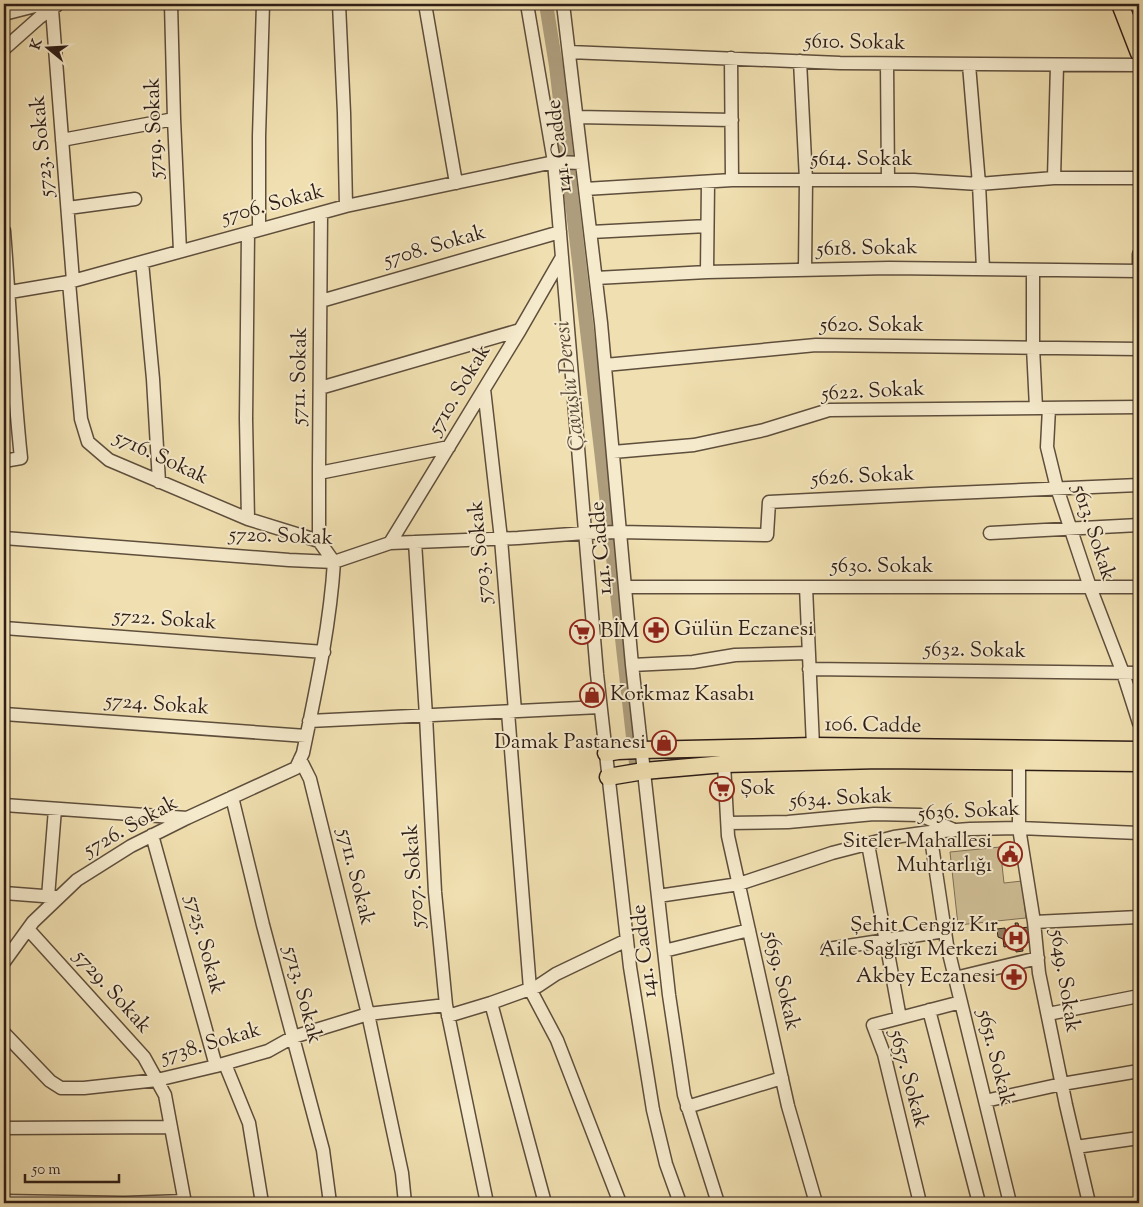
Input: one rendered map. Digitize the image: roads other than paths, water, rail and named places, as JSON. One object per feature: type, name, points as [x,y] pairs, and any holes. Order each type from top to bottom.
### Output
[{"type":"main road","points":[[1120,4],[1139,53]]},
{"type":"main road","name":"106. Cadde","points":[[612,752],[813,746],[1139,750]]},
{"type":"main road","name":"106. Cadde","points":[[614,776],[644,771],[724,764],[880,760],[1139,763]]},
{"type":"street","name":"5719. Sokak","points":[[171,4],[180,251]]},
{"type":"street","points":[[248,519],[246,419],[263,4]]},
{"type":"street","points":[[338,4],[344,113],[346,206]]},
{"type":"street","points":[[425,4],[456,182]]},
{"type":"street","name":"141. Cadde","points":[[527,4],[555,162],[600,707],[612,752],[626,940],[653,1110],[666,1164],[680,1203]]},
{"type":"street","name":"141. Cadde","points":[[563,4],[596,278],[632,665],[669,995],[684,1095],[718,1203]]},
{"type":"street","points":[[4,14],[51,5]]},
{"type":"street","points":[[4,50],[51,5]]},
{"type":"street","name":"5723. Sokak","points":[[51,5],[68,208],[71,281]]},
{"type":"street","name":"5610. Sokak","points":[[569,52],[887,64],[1139,65]]},
{"type":"street","points":[[732,58],[732,180]]},
{"type":"street","points":[[800,61],[806,180],[805,270]]},
{"type":"street","points":[[887,64],[888,180]]},
{"type":"street","points":[[969,65],[979,184],[983,269]]},
{"type":"street","points":[[1054,178],[1057,65]]},
{"type":"street","points":[[577,117],[732,120]]},
{"type":"street","points":[[62,140],[174,119]]},
{"type":"street","name":"5706. Sokak","points":[[6,292],[71,281],[346,206],[555,162],[582,163]]},
{"type":"street","name":"5614. Sokak","points":[[585,189],[732,180],[914,180],[979,184],[1054,178],[1139,178]]},
{"type":"street","points":[[707,272],[708,182]]},
{"type":"street","points":[[68,208],[135,199]]},
{"type":"street","name":"5711. Sokak","points":[[319,541],[321,212]]},
{"type":"street","points":[[591,232],[707,226]]},
{"type":"street","points":[[4,231],[6,292],[21,458],[4,461]]},
{"type":"street","name":"5708. Sokak","points":[[321,301],[560,232]]},
{"type":"street","points":[[1139,254],[1139,271]]},
{"type":"street","name":"5710. Sokak","points":[[390,544],[520,330],[562,257]]},
{"type":"street","points":[[142,262],[160,482]]},
{"type":"street","name":"5618. Sokak","points":[[596,278],[707,272],[889,268],[1139,271]]},
{"type":"street","name":"5613. Sokak","points":[[1033,270],[1033,347],[1047,447],[1070,529],[1123,673],[1139,723]]},
{"type":"street","name":"5716. Sokak","points":[[71,281],[81,419],[88,442],[109,460],[160,482],[248,519],[319,541]]},
{"type":"street","points":[[320,388],[520,330]]},
{"type":"street","name":"5620. Sokak","points":[[605,365],[816,345],[1139,349]]},
{"type":"street","name":"5703. Sokak","points":[[484,389],[502,539],[530,989]]},
{"type":"street","name":"5622. Sokak","points":[[613,452],[694,445],[764,430],[830,410],[1139,407]]},
{"type":"street","points":[[319,474],[449,447]]},
{"type":"street","name":"5626. Sokak","points":[[620,532],[767,535],[768,502],[1139,485]]},
{"type":"street","points":[[990,534],[1139,526]]},
{"type":"street","name":"5720. Sokak","points":[[4,538],[334,562],[390,544],[620,532]]},
{"type":"street","points":[[300,759],[303,753],[324,652],[334,562],[319,541]]},
{"type":"street","name":"5707. Sokak","points":[[415,542],[435,892],[447,1011],[487,1203]]},
{"type":"street","name":"5630. Sokak","points":[[625,587],[1139,587]]},
{"type":"street","points":[[806,587],[813,746]]},
{"type":"street","name":"5722. Sokak","points":[[4,628],[324,652]]},
{"type":"street","points":[[632,665],[693,662],[735,655],[809,653]]},
{"type":"street","name":"5632. Sokak","points":[[809,668],[1139,674]]},
{"type":"street","points":[[309,721],[600,707]]},
{"type":"street","name":"5724. Sokak","points":[[4,714],[306,736]]},
{"type":"street","name":"5711. Sokak","points":[[300,759],[310,779],[368,1014],[402,1173],[405,1203]]},
{"type":"street","name":"5726. Sokak","points":[[4,962],[53,897],[77,880],[152,835],[296,768],[300,759]]},
{"type":"street","name":"5649. Sokak","points":[[1018,762],[1020,828],[1034,922],[1039,972],[1089,1203]]},
{"type":"street","name":"5659. Sokak","points":[[724,764],[728,836],[788,1106],[816,1203]]},
{"type":"street","name":"5713. Sokak","points":[[232,797],[263,925],[323,1150],[330,1203]]},
{"type":"street","points":[[4,805],[187,818]]},
{"type":"street","points":[[4,893],[53,897],[55,809]]},
{"type":"street","name":"5634. Sokak","points":[[728,824],[788,822],[874,814],[920,815],[954,830]]},
{"type":"street","name":"5636. Sokak","points":[[658,896],[739,884],[832,853],[894,837],[930,832],[1020,828],[1139,833]]},
{"type":"street","name":"5651. Sokak","points":[[930,832],[947,945],[1010,1203]]},
{"type":"street","name":"5725. Sokak","points":[[152,835],[220,1065],[249,1123],[262,1203]]},
{"type":"street","points":[[868,844],[900,1018]]},
{"type":"street","points":[[1034,922],[1139,917]]},
{"type":"street","name":"5729. Sokak","points":[[28,930],[144,1057],[165,1095],[185,1202]]},
{"type":"street","points":[[664,951],[749,930]]},
{"type":"street","points":[[828,949],[945,931]]},
{"type":"street","name":"5738. Sokak","points":[[4,1033],[50,1081],[61,1088],[84,1088],[157,1080],[268,1051],[293,1037],[368,1014],[447,1011],[491,1003],[538,986],[556,974],[626,940]]},
{"type":"street","points":[[955,978],[1038,958]]},
{"type":"street","points":[[530,989],[557,1040],[620,1203]]},
{"type":"street","points":[[1048,1014],[1139,996]]},
{"type":"street","name":"5657. Sokak","points":[[920,1203],[884,1054],[873,1025],[961,1002]]},
{"type":"street","points":[[491,1003],[545,1203]]},
{"type":"street","points":[[929,1010],[979,1203]]},
{"type":"street","points":[[985,1101],[1139,1070]]},
{"type":"street","points":[[687,1107],[782,1078]]},
{"type":"street","points":[[4,1128],[171,1127]]},
{"type":"street","points":[[1076,1147],[1139,1138]]},
{"type":"street","points":[[4,1201],[37,1203],[185,1202]]},
{"type":"waterway","name":"Çavuşlu Deresi","points":[[546,4],[556,66],[636,764]]},
{"type":"place","name":"Gülün Eczanesi","points":[[656,630]]},
{"type":"place","name":"BİM","points":[[582,632]]},
{"type":"place","name":"Korkmaz Kasabı","points":[[592,695]]},
{"type":"place","name":"Damak Pastanesi","points":[[664,743]]},
{"type":"place","name":"Şok","points":[[722,789]]},
{"type":"place","name":"Siteler Mahallesi Muhtarlığı","points":[[1010,854]]},
{"type":"place","name":"Şehit Cengiz Kır Aile Sağlığı Merkezi","points":[[1016,938]]},
{"type":"place","name":"Akbey Eczanesi","points":[[1014,977]]}]
